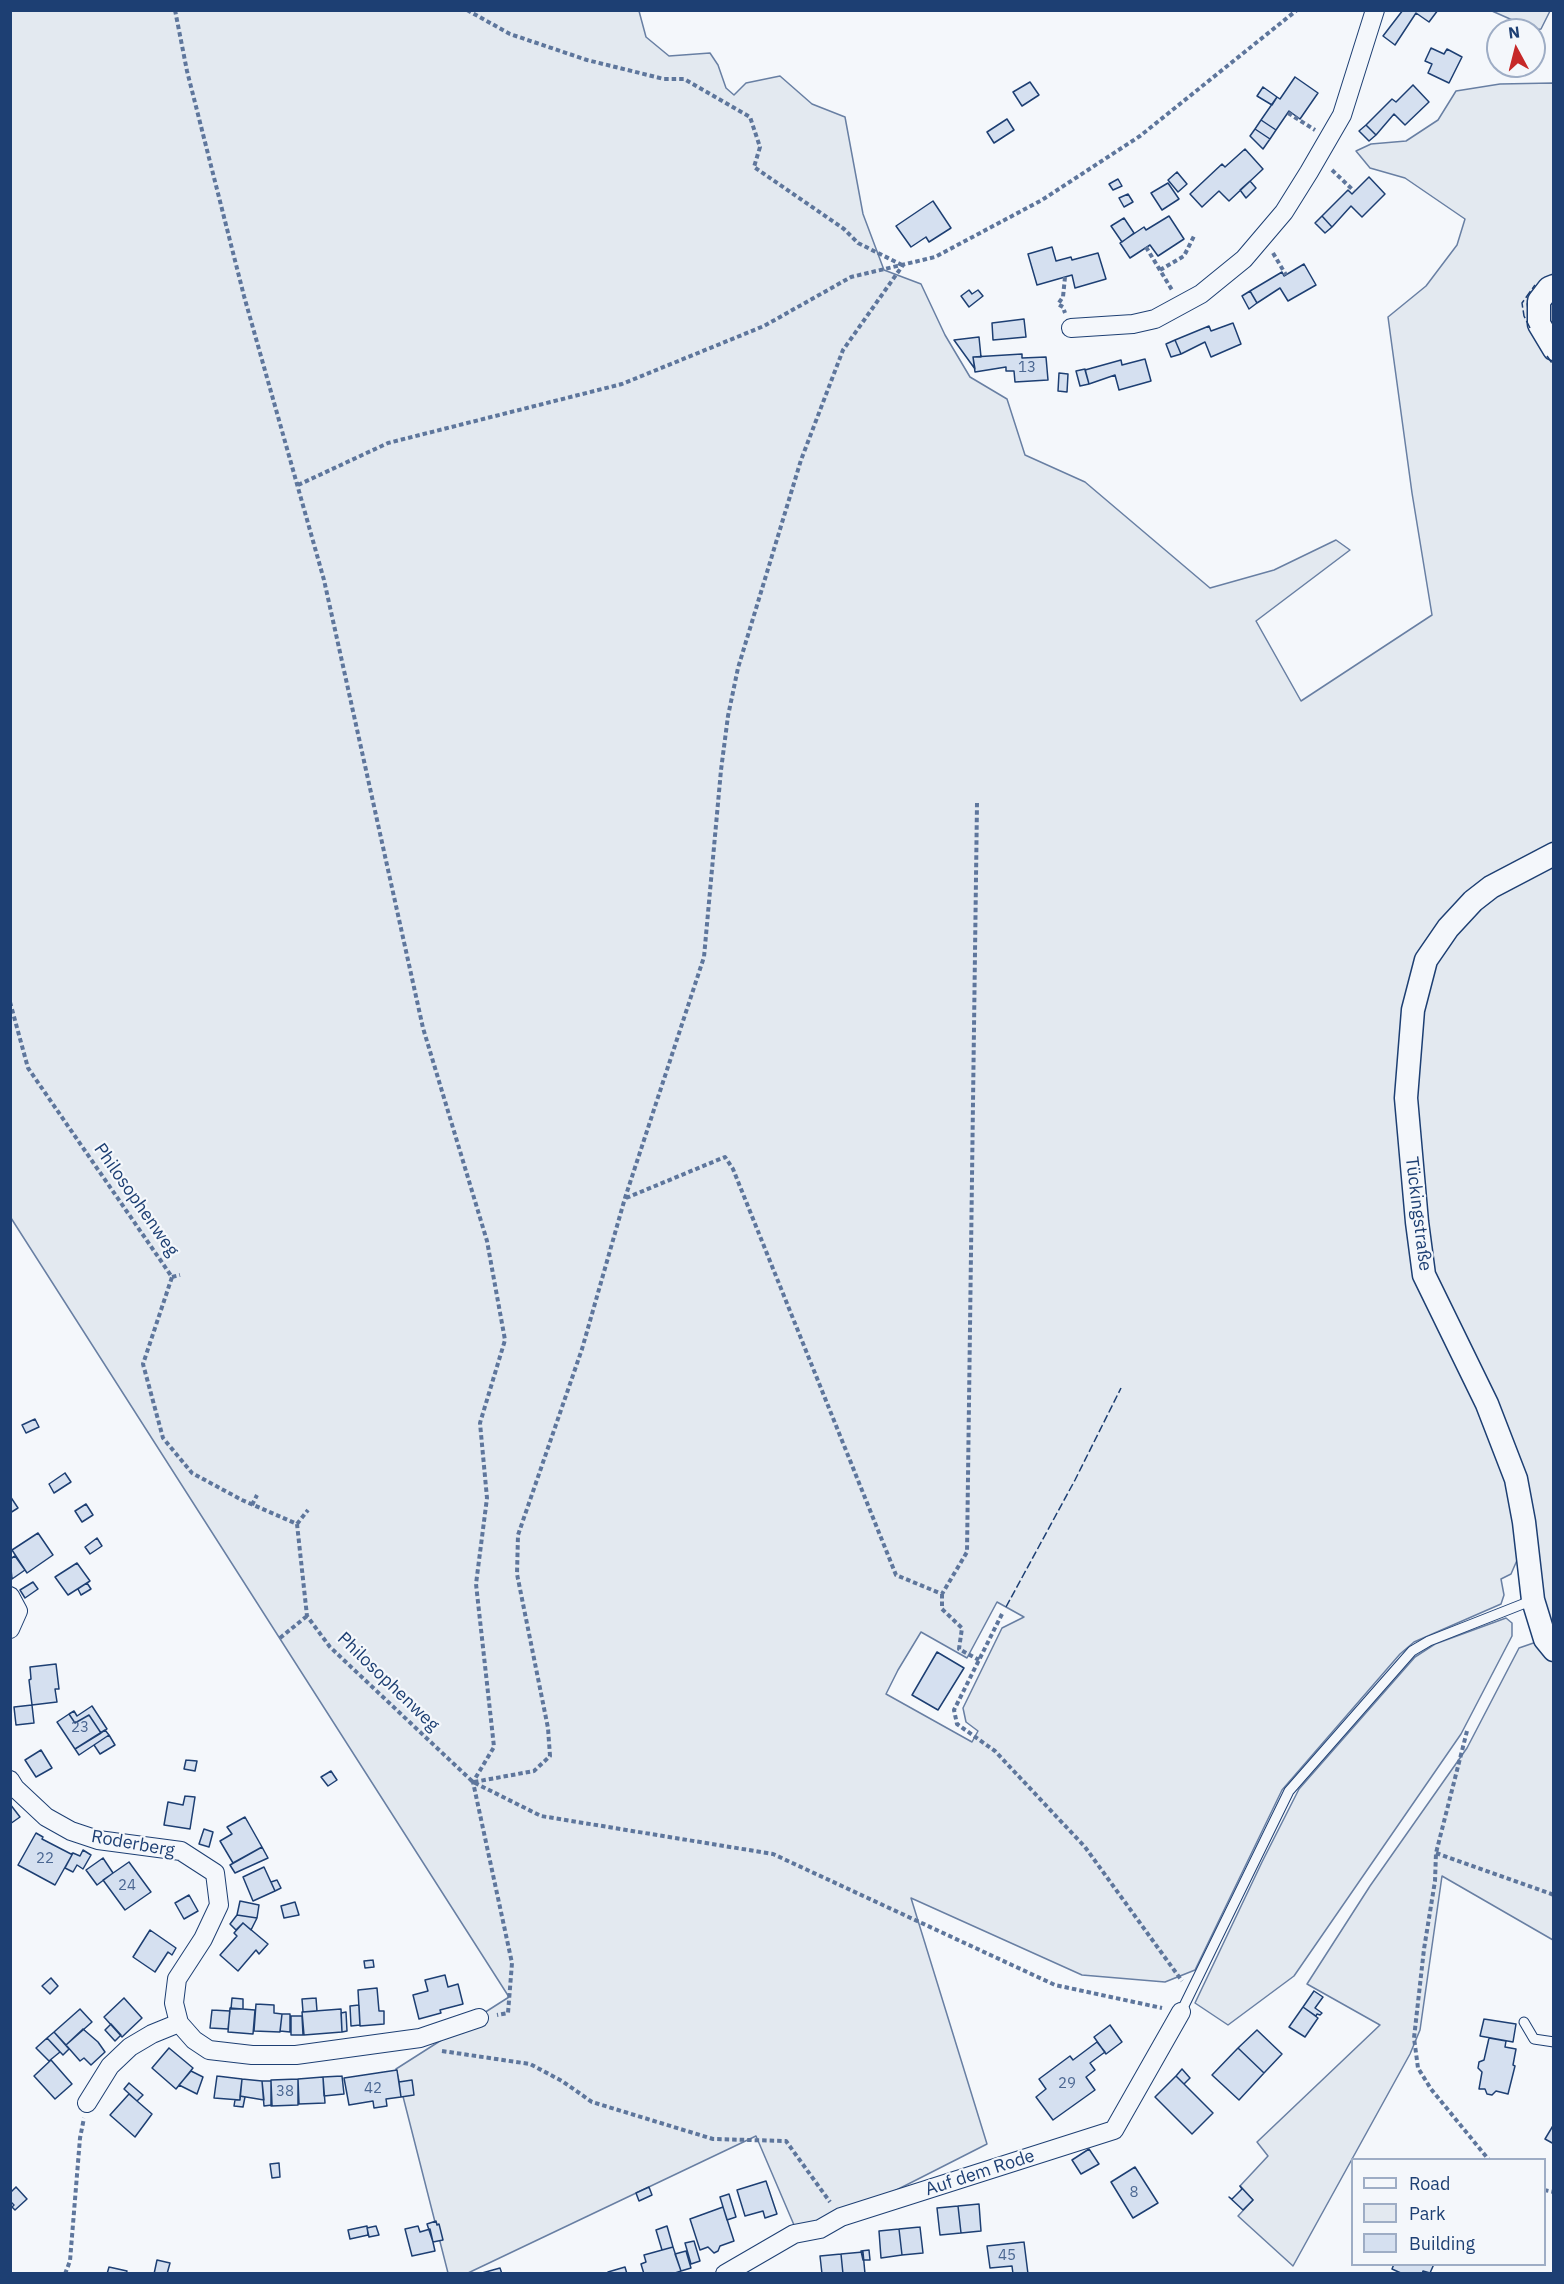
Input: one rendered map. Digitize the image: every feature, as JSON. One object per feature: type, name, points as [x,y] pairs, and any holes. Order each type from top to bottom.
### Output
[{"type":"street","points":[[1071,328],[1135,324],[1155,319],[1201,294],[1245,259],[1284,212],[1342,115],[1375,10]]},
{"type":"street","points":[[1554,286],[1549,288],[1539,301],[1539,324],[1554,349]]},
{"type":"street","name":"Tückingstraße","points":[[1554,854],[1491,887],[1473,901],[1448,928],[1426,960],[1413,1010],[1407,1098],[1414,1199],[1424,1275],[1487,1404],[1516,1479],[1524,1522],[1533,1600],[1545,1639],[1554,1650]]},
{"type":"street","points":[[10,1596],[18,1611],[10,1629]]},
{"type":"street","name":"Roderberg","points":[[10,1780],[15,1788],[46,1817],[71,1831],[98,1840],[181,1851],[215,1873],[219,1905],[202,1939],[177,1979],[174,2004],[179,2023]]},
{"type":"street","name":"Auf dem Rode","points":[[725,2274],[794,2234],[820,2229],[841,2217],[1114,2130],[1181,2012]]},
{"type":"street","points":[[87,2103],[110,2066],[130,2047],[152,2034],[179,2023],[194,2040],[209,2050],[252,2055],[296,2055],[420,2038],[479,2018]]},
{"type":"lane","points":[[1181,2012],[1289,1791],[1412,1651],[1429,1641],[1533,1600]]},
{"type":"lane","points":[[1524,2022],[1534,2039],[1554,2042]]},
{"type":"path","points":[[175,10],[187,71],[244,296],[324,580],[423,1028],[487,1240],[505,1340],[480,1423],[488,1498],[476,1584],[494,1747],[473,1782],[512,1963],[508,2013],[479,2018]]},
{"type":"path","points":[[467,10],[510,34],[587,60],[664,79],[684,79],[750,117],[760,147],[754,167],[844,230],[858,243],[903,265]]},
{"type":"path","points":[[298,485],[388,443],[622,384],[764,326],[851,277],[935,256],[1042,200],[1140,136],[1297,10]]},
{"type":"path","points":[[1288,113],[1328,138]]},
{"type":"path","points":[[1318,157],[1354,191]]},
{"type":"path","points":[[1160,270],[1184,256],[1195,234]]},
{"type":"path","points":[[1264,236],[1286,275]]},
{"type":"path","points":[[1146,247],[1182,306]]},
{"type":"path","points":[[473,1782],[534,1771],[550,1756],[548,1728],[517,1574],[518,1535],[582,1348],[626,1198],[704,957],[728,716],[738,668],[801,460],[843,350],[903,265]]},
{"type":"path","points":[[1063,307],[1058,304],[1063,297],[1065,277]]},
{"type":"path","points":[[977,803],[967,1552],[942,1594],[942,1609],[962,1628],[959,1649],[979,1660]]},
{"type":"path","name":"Philosophenweg","points":[[10,1002],[28,1068],[172,1277],[143,1364],[163,1438],[192,1473],[252,1505],[297,1524]]},
{"type":"path","points":[[626,1198],[725,1157],[733,1169],[896,1575],[942,1594]]},
{"type":"path","points":[[172,1277],[180,1275]]},
{"type":"path","points":[[252,1505],[257,1495]]},
{"type":"path","points":[[280,1638],[307,1616],[297,1524],[308,1510]]},
{"type":"path","points":[[1002,1614],[954,1710],[957,1724],[995,1751],[1085,1847],[1179,1977],[1191,1990]]},
{"type":"path","name":"Philosophenweg","points":[[307,1616],[330,1647],[473,1782],[541,1816],[773,1854],[1055,1985],[1181,2012]]},
{"type":"path","points":[[1467,1731],[1436,1853],[1435,1881],[1424,1949],[1414,2038],[1418,2068],[1431,2089],[1488,2158]]},
{"type":"path","points":[[1436,1853],[1554,1895]]},
{"type":"path","points":[[420,2038],[423,2047],[435,2050],[530,2064],[562,2081],[592,2102],[713,2139],[786,2141],[841,2217]]},
{"type":"path","points":[[65,2274],[70,2261],[80,2138],[87,2103]]},
{"type":"green space","points":[[11,11],[639,11],[646,37],[669,56],[710,53],[718,65],[726,88],[734,95],[746,83],[780,76],[812,104],[845,117],[863,214],[884,270],[921,284],[945,335],[970,377],[1007,399],[1025,455],[1085,482],[1210,588],[1274,570],[1336,540],[1350,550],[1256,621],[1301,701],[1432,615],[1412,493],[1388,317],[1426,286],[1457,245],[1465,219],[1405,178],[1370,168],[1356,151],[1371,144],[1406,141],[1438,120],[1456,91],[1500,84],[1553,83],[1553,275],[1539,284],[1527,304],[1532,327],[1554,364],[1553,1940],[1442,1876],[1420,2030],[1410,2054],[1293,2266],[1238,2216],[1253,2200],[1240,2186],[1268,2156],[1257,2142],[1380,2025],[1307,1984],[1370,1886],[1467,1748],[1519,1648],[1545,1639],[1518,1558],[1511,1574],[1501,1579],[1504,1595],[1501,1604],[1414,1642],[1400,1654],[1282,1790],[1195,1970],[1165,1982],[1082,1975],[911,1898],[987,2144],[800,2239],[756,2136],[468,2273],[448,2273],[396,2069],[509,1997],[11,1218]],"holes":[[[997,1602],[1024,1617],[1002,1628],[963,1708],[966,1722],[978,1731],[972,1742],[886,1694],[921,1632],[967,1658]]]},
{"type":"green space","points":[[1492,11],[1550,11],[1546,19],[1508,18]]},
{"type":"green space","points":[[1506,1618],[1512,1623],[1512,1636],[1461,1734],[1294,1976],[1228,2025],[1195,2003],[1299,1789],[1415,1657],[1435,1644]]},
{"type":"building","points":[[1403,10],[1438,10],[1429,22],[1416,13],[1395,45],[1383,36]]},
{"type":"building","points":[[1431,48],[1444,54],[1447,49],[1462,57],[1449,83],[1428,73],[1432,64],[1425,61]]},
{"type":"building","points":[[1295,77],[1318,93],[1300,119],[1289,111],[1276,130],[1261,120],[1277,97],[1280,99]]},
{"type":"building","points":[[1030,82],[1039,95],[1022,106],[1013,92]]},
{"type":"building","points":[[1413,85],[1429,102],[1405,125],[1394,114],[1376,135],[1366,125],[1392,99],[1396,102]]},
{"type":"building","points":[[1263,87],[1277,97],[1272,105],[1257,96]]},
{"type":"building","points":[[1007,119],[1014,130],[994,143],[987,132]]},
{"type":"building","points":[[1261,120],[1276,130],[1270,139],[1255,129]]},
{"type":"building","points":[[1366,125],[1376,135],[1369,141],[1359,131]]},
{"type":"building","points":[[1255,129],[1270,139],[1263,149],[1250,136]]},
{"type":"building","points":[[1245,149],[1263,169],[1229,201],[1219,191],[1202,207],[1190,194],[1222,164],[1225,167]]},
{"type":"building","points":[[1177,172],[1187,184],[1178,192],[1168,180]]},
{"type":"building","points":[[1369,177],[1385,194],[1362,217],[1351,206],[1332,227],[1322,216],[1348,190],[1352,194]]},
{"type":"building","points":[[1118,179],[1122,186],[1113,190],[1109,184]]},
{"type":"building","points":[[1250,181],[1256,188],[1246,198],[1240,190]]},
{"type":"building","points":[[1168,183],[1179,199],[1162,210],[1151,193]]},
{"type":"building","points":[[1128,194],[1133,202],[1124,207],[1119,198]]},
{"type":"building","points":[[933,201],[951,228],[929,242],[926,237],[911,247],[896,226]]},
{"type":"building","points":[[1169,216],[1184,239],[1158,256],[1150,245],[1130,258],[1120,243],[1144,227],[1146,230]]},
{"type":"building","points":[[1322,216],[1332,227],[1325,233],[1315,223]]},
{"type":"building","points":[[1124,218],[1134,233],[1122,242],[1111,226]]},
{"type":"building","points":[[1052,247],[1056,261],[1071,257],[1072,260],[1098,253],[1106,279],[1075,288],[1072,275],[1037,285],[1028,254]]},
{"type":"building","points":[[1304,264],[1316,285],[1288,301],[1280,288],[1257,303],[1250,291],[1282,272],[1284,276]]},
{"type":"building","points":[[969,290],[972,294],[978,290],[983,296],[969,307],[961,296]]},
{"type":"building","points":[[1250,291],[1257,303],[1249,309],[1242,296]]},
{"type":"building","points":[[1024,319],[1026,337],[993,340],[992,323]]},
{"type":"building","points":[[1233,323],[1241,344],[1211,357],[1205,342],[1181,354],[1175,340],[1209,326],[1211,331]]},
{"type":"building","points":[[979,337],[981,357],[973,357],[975,369],[954,340]]},
{"type":"building","points":[[1175,340],[1181,354],[1171,357],[1166,344]]},
{"type":"building","points":[[1022,354],[1022,358],[1046,357],[1048,380],[1015,382],[1014,371],[1006,371],[1006,367],[975,372],[973,357]]},
{"type":"building","points":[[1145,359],[1151,381],[1119,390],[1115,375],[1089,384],[1085,370],[1121,360],[1122,365]]},
{"type":"building","points":[[1085,369],[1089,384],[1080,386],[1076,371]]},
{"type":"building","points":[[1059,373],[1068,374],[1067,392],[1058,391]]},
{"type":"building","points":[[35,1419],[39,1427],[26,1433],[22,1425]]},
{"type":"building","points":[[65,1473],[71,1482],[54,1493],[49,1484]]},
{"type":"building","points":[[10,1496],[18,1508],[10,1513]]},
{"type":"building","points":[[86,1504],[93,1515],[82,1522],[75,1511]]},
{"type":"building","points":[[38,1533],[53,1555],[27,1573],[12,1550]]},
{"type":"building","points":[[97,1538],[102,1546],[90,1554],[85,1547]]},
{"type":"building","points":[[15,1556],[25,1570],[12,1579],[10,1559]]},
{"type":"building","points":[[77,1563],[90,1581],[68,1595],[55,1577]]},
{"type":"building","points":[[33,1582],[38,1589],[25,1598],[20,1590]]},
{"type":"building","points":[[87,1583],[91,1589],[81,1595],[78,1589]]},
{"type":"building","points":[[937,1652],[964,1668],[938,1710],[912,1695]]},
{"type":"building","points":[[56,1664],[59,1689],[55,1689],[57,1702],[32,1705],[30,1667]]},
{"type":"building","points":[[32,1705],[34,1723],[16,1725],[14,1707]]},
{"type":"building","points":[[92,1706],[107,1729],[101,1733],[89,1715],[75,1723],[69,1714],[74,1711],[77,1716]]},
{"type":"building","points":[[69,1714],[75,1723],[89,1715],[101,1733],[75,1749],[57,1722]]},
{"type":"building","points":[[105,1730],[109,1735],[79,1755],[75,1749]]},
{"type":"building","points":[[109,1735],[115,1745],[100,1754],[94,1745]]},
{"type":"building","points":[[41,1750],[52,1768],[36,1777],[25,1760]]},
{"type":"building","points":[[186,1760],[197,1761],[195,1771],[184,1769]]},
{"type":"building","points":[[331,1771],[337,1780],[328,1786],[321,1777]]},
{"type":"building","points":[[185,1796],[195,1797],[190,1829],[164,1825],[168,1802],[183,1805]]},
{"type":"building","points":[[10,1804],[20,1817],[10,1824]]},
{"type":"building","points":[[245,1817],[262,1847],[233,1863],[220,1841],[232,1834],[227,1827]]},
{"type":"building","points":[[204,1829],[213,1832],[209,1847],[199,1844]]},
{"type":"building","points":[[36,1833],[43,1837],[42,1839],[73,1853],[55,1885],[18,1865]]},
{"type":"building","points":[[262,1847],[268,1858],[235,1873],[230,1865]]},
{"type":"building","points":[[83,1850],[91,1855],[83,1869],[77,1865],[73,1872],[65,1868],[73,1853],[80,1856]]},
{"type":"building","points":[[103,1858],[113,1873],[97,1885],[86,1870]]},
{"type":"building","points":[[129,1862],[151,1892],[125,1910],[103,1880]]},
{"type":"building","points":[[264,1867],[275,1891],[253,1901],[243,1877]]},
{"type":"building","points":[[277,1880],[281,1888],[275,1891],[271,1882]]},
{"type":"building","points":[[189,1895],[198,1911],[184,1919],[175,1903]]},
{"type":"building","points":[[240,1901],[259,1905],[257,1918],[237,1915]]},
{"type":"building","points":[[295,1902],[299,1915],[284,1918],[281,1906]]},
{"type":"building","points":[[237,1915],[257,1918],[251,1930],[243,1923],[236,1930],[230,1924]]},
{"type":"building","points":[[243,1923],[268,1944],[259,1954],[256,1950],[238,1971],[220,1955],[237,1936],[234,1933]]},
{"type":"building","points":[[150,1930],[176,1948],[172,1955],[168,1952],[155,1972],[133,1957]]},
{"type":"building","points":[[373,1960],[374,1967],[365,1968],[364,1961]]},
{"type":"building","points":[[445,1975],[448,1987],[458,1984],[463,2004],[419,2019],[413,1995],[428,1991],[425,1980]]},
{"type":"building","points":[[51,1978],[58,1986],[50,1994],[42,1986]]},
{"type":"building","points":[[377,1988],[379,2011],[384,2011],[384,2024],[360,2026],[358,1990]]},
{"type":"building","points":[[1314,1991],[1323,1997],[1315,2008],[1322,2013],[1316,2016],[1303,2007]]},
{"type":"building","points":[[124,1998],[142,2018],[122,2037],[104,2017]]},
{"type":"building","points":[[232,1998],[243,1999],[243,2009],[231,2009]]},
{"type":"building","points":[[316,1998],[317,2011],[303,2012],[302,1999]]},
{"type":"building","points":[[256,2004],[274,2005],[274,2013],[282,2014],[280,2032],[254,2031]]},
{"type":"building","points":[[359,2005],[360,2025],[351,2026],[350,2006]]},
{"type":"building","points":[[1303,2007],[1318,2018],[1305,2037],[1289,2027]]},
{"type":"building","points":[[230,2008],[255,2010],[253,2034],[228,2032]]},
{"type":"building","points":[[80,2009],[92,2022],[66,2045],[54,2032]]},
{"type":"building","points":[[341,2009],[342,2032],[304,2035],[302,2012]]},
{"type":"building","points":[[212,2010],[230,2011],[228,2029],[210,2028]]},
{"type":"building","points":[[346,2012],[347,2031],[342,2032],[341,2013]]},
{"type":"building","points":[[282,2014],[290,2014],[290,2032],[280,2031]]},
{"type":"building","points":[[291,2016],[302,2016],[303,2035],[291,2035]]},
{"type":"building","points":[[1484,2019],[1516,2024],[1513,2042],[1480,2036]]},
{"type":"building","points":[[111,2024],[121,2035],[115,2041],[105,2030]]},
{"type":"building","points":[[1110,2025],[1122,2042],[1106,2054],[1094,2037]]},
{"type":"building","points":[[83,2029],[98,2042],[105,2052],[91,2065],[84,2058],[80,2061],[66,2045]]},
{"type":"building","points":[[1257,2030],[1282,2054],[1264,2073],[1238,2048]]},
{"type":"building","points":[[54,2032],[69,2049],[63,2055],[47,2038]]},
{"type":"building","points":[[47,2038],[60,2052],[49,2061],[36,2048]]},
{"type":"building","points":[[1489,2038],[1506,2041],[1505,2047],[1516,2049],[1513,2065],[1515,2066],[1508,2094],[1496,2091],[1492,2095],[1487,2094],[1485,2089],[1479,2089],[1482,2072],[1478,2068],[1479,2062],[1484,2060]]},
{"type":"building","points":[[1097,2042],[1105,2052],[1090,2063],[1095,2070],[1086,2077],[1095,2090],[1053,2120],[1036,2097],[1046,2089],[1039,2079],[1070,2056],[1073,2060]]},
{"type":"building","points":[[169,2048],[193,2068],[176,2089],[152,2068]]},
{"type":"building","points":[[1238,2048],[1264,2073],[1239,2100],[1212,2075]]},
{"type":"building","points":[[51,2060],[72,2084],[55,2099],[34,2076]]},
{"type":"building","points":[[1182,2069],[1190,2078],[1184,2084],[1176,2076]]},
{"type":"building","points":[[397,2070],[401,2097],[386,2099],[387,2106],[374,2108],[373,2101],[349,2105],[344,2078]]},
{"type":"building","points":[[191,2071],[203,2077],[197,2094],[179,2085]]},
{"type":"building","points":[[217,2076],[242,2079],[240,2100],[214,2098]]},
{"type":"building","points":[[342,2076],[344,2094],[324,2096],[323,2077]]},
{"type":"building","points":[[1176,2076],[1213,2113],[1192,2134],[1155,2097]]},
{"type":"building","points":[[323,2077],[325,2103],[299,2104],[298,2079]]},
{"type":"building","points":[[242,2079],[262,2081],[264,2100],[240,2096]]},
{"type":"building","points":[[298,2079],[298,2105],[271,2106],[271,2080]]},
{"type":"building","points":[[412,2080],[414,2095],[401,2097],[399,2082]]},
{"type":"building","points":[[262,2081],[271,2081],[272,2105],[264,2106]]},
{"type":"building","points":[[129,2083],[143,2095],[137,2101],[124,2089]]},
{"type":"building","points":[[129,2094],[152,2114],[135,2137],[110,2115]]},
{"type":"building","points":[[240,2096],[245,2097],[243,2107],[234,2106],[235,2100],[240,2100]]},
{"type":"building","points":[[1554,2124],[1554,2144],[1545,2139]]},
{"type":"building","points":[[1089,2149],[1099,2164],[1081,2174],[1072,2160]]},
{"type":"building","points":[[279,2163],[280,2177],[272,2178],[270,2164]]},
{"type":"building","points":[[1135,2167],[1158,2203],[1133,2218],[1111,2182]]},
{"type":"building","points":[[766,2181],[777,2214],[765,2218],[763,2211],[745,2216],[737,2190]]},
{"type":"building","points":[[1240,2186],[1253,2200],[1243,2210],[1229,2197],[1232,2199],[1242,2189]]},
{"type":"building","points":[[16,2187],[27,2199],[15,2210],[10,2201],[10,2193]]},
{"type":"building","points":[[649,2187],[652,2195],[639,2201],[636,2193]]},
{"type":"building","points":[[729,2194],[736,2217],[727,2220],[720,2197]]},
{"type":"building","points":[[979,2204],[981,2231],[961,2233],[958,2206]]},
{"type":"building","points":[[958,2206],[961,2233],[940,2235],[937,2208]]},
{"type":"building","points":[[723,2207],[734,2241],[720,2246],[714,2253],[708,2247],[700,2250],[690,2219]]},
{"type":"building","points":[[436,2221],[443,2240],[433,2242],[427,2224]]},
{"type":"building","points":[[367,2226],[368,2235],[350,2239],[348,2230]]},
{"type":"building","points":[[376,2226],[379,2235],[369,2237],[367,2228]]},
{"type":"building","points":[[418,2226],[420,2232],[430,2229],[435,2251],[412,2256],[405,2229]]},
{"type":"building","points":[[667,2226],[673,2247],[662,2250],[656,2230]]},
{"type":"building","points":[[920,2227],[923,2253],[902,2255],[899,2229]]},
{"type":"building","points":[[899,2229],[902,2255],[881,2258],[879,2231]]},
{"type":"building","points":[[694,2241],[700,2261],[691,2264],[685,2243]]},
{"type":"building","points":[[1024,2242],[1028,2274],[1013,2274],[1012,2266],[990,2268],[987,2246]]},
{"type":"building","points":[[673,2247],[681,2271],[672,2274],[644,2274],[641,2264],[646,2262],[644,2255]]},
{"type":"building","points":[[869,2250],[870,2260],[863,2260],[861,2251]]},
{"type":"building","points":[[686,2251],[691,2268],[681,2271],[675,2254]]},
{"type":"building","points":[[863,2252],[865,2274],[843,2274],[841,2254]]},
{"type":"building","points":[[841,2254],[843,2274],[822,2274],[820,2256]]},
{"type":"building","points":[[157,2260],[170,2263],[167,2274],[154,2274]]},
{"type":"building","points":[[1393,2266],[1433,2266],[1430,2273],[1423,2271],[1422,2274],[1403,2274],[1392,2269]]},
{"type":"building","points":[[109,2267],[127,2271],[126,2274],[107,2274]]},
{"type":"building","points":[[625,2267],[627,2274],[608,2274],[608,2272]]},
{"type":"building","points":[[500,2268],[502,2274],[482,2274],[482,2273]]},
{"type":"fence","points":[[1530,328],[1524,316],[1522,303],[1535,285]]},
{"type":"fence","points":[[1547,356],[1554,366]]},
{"type":"fence","points":[[1006,1607],[1075,1480],[1121,1388]]}]
